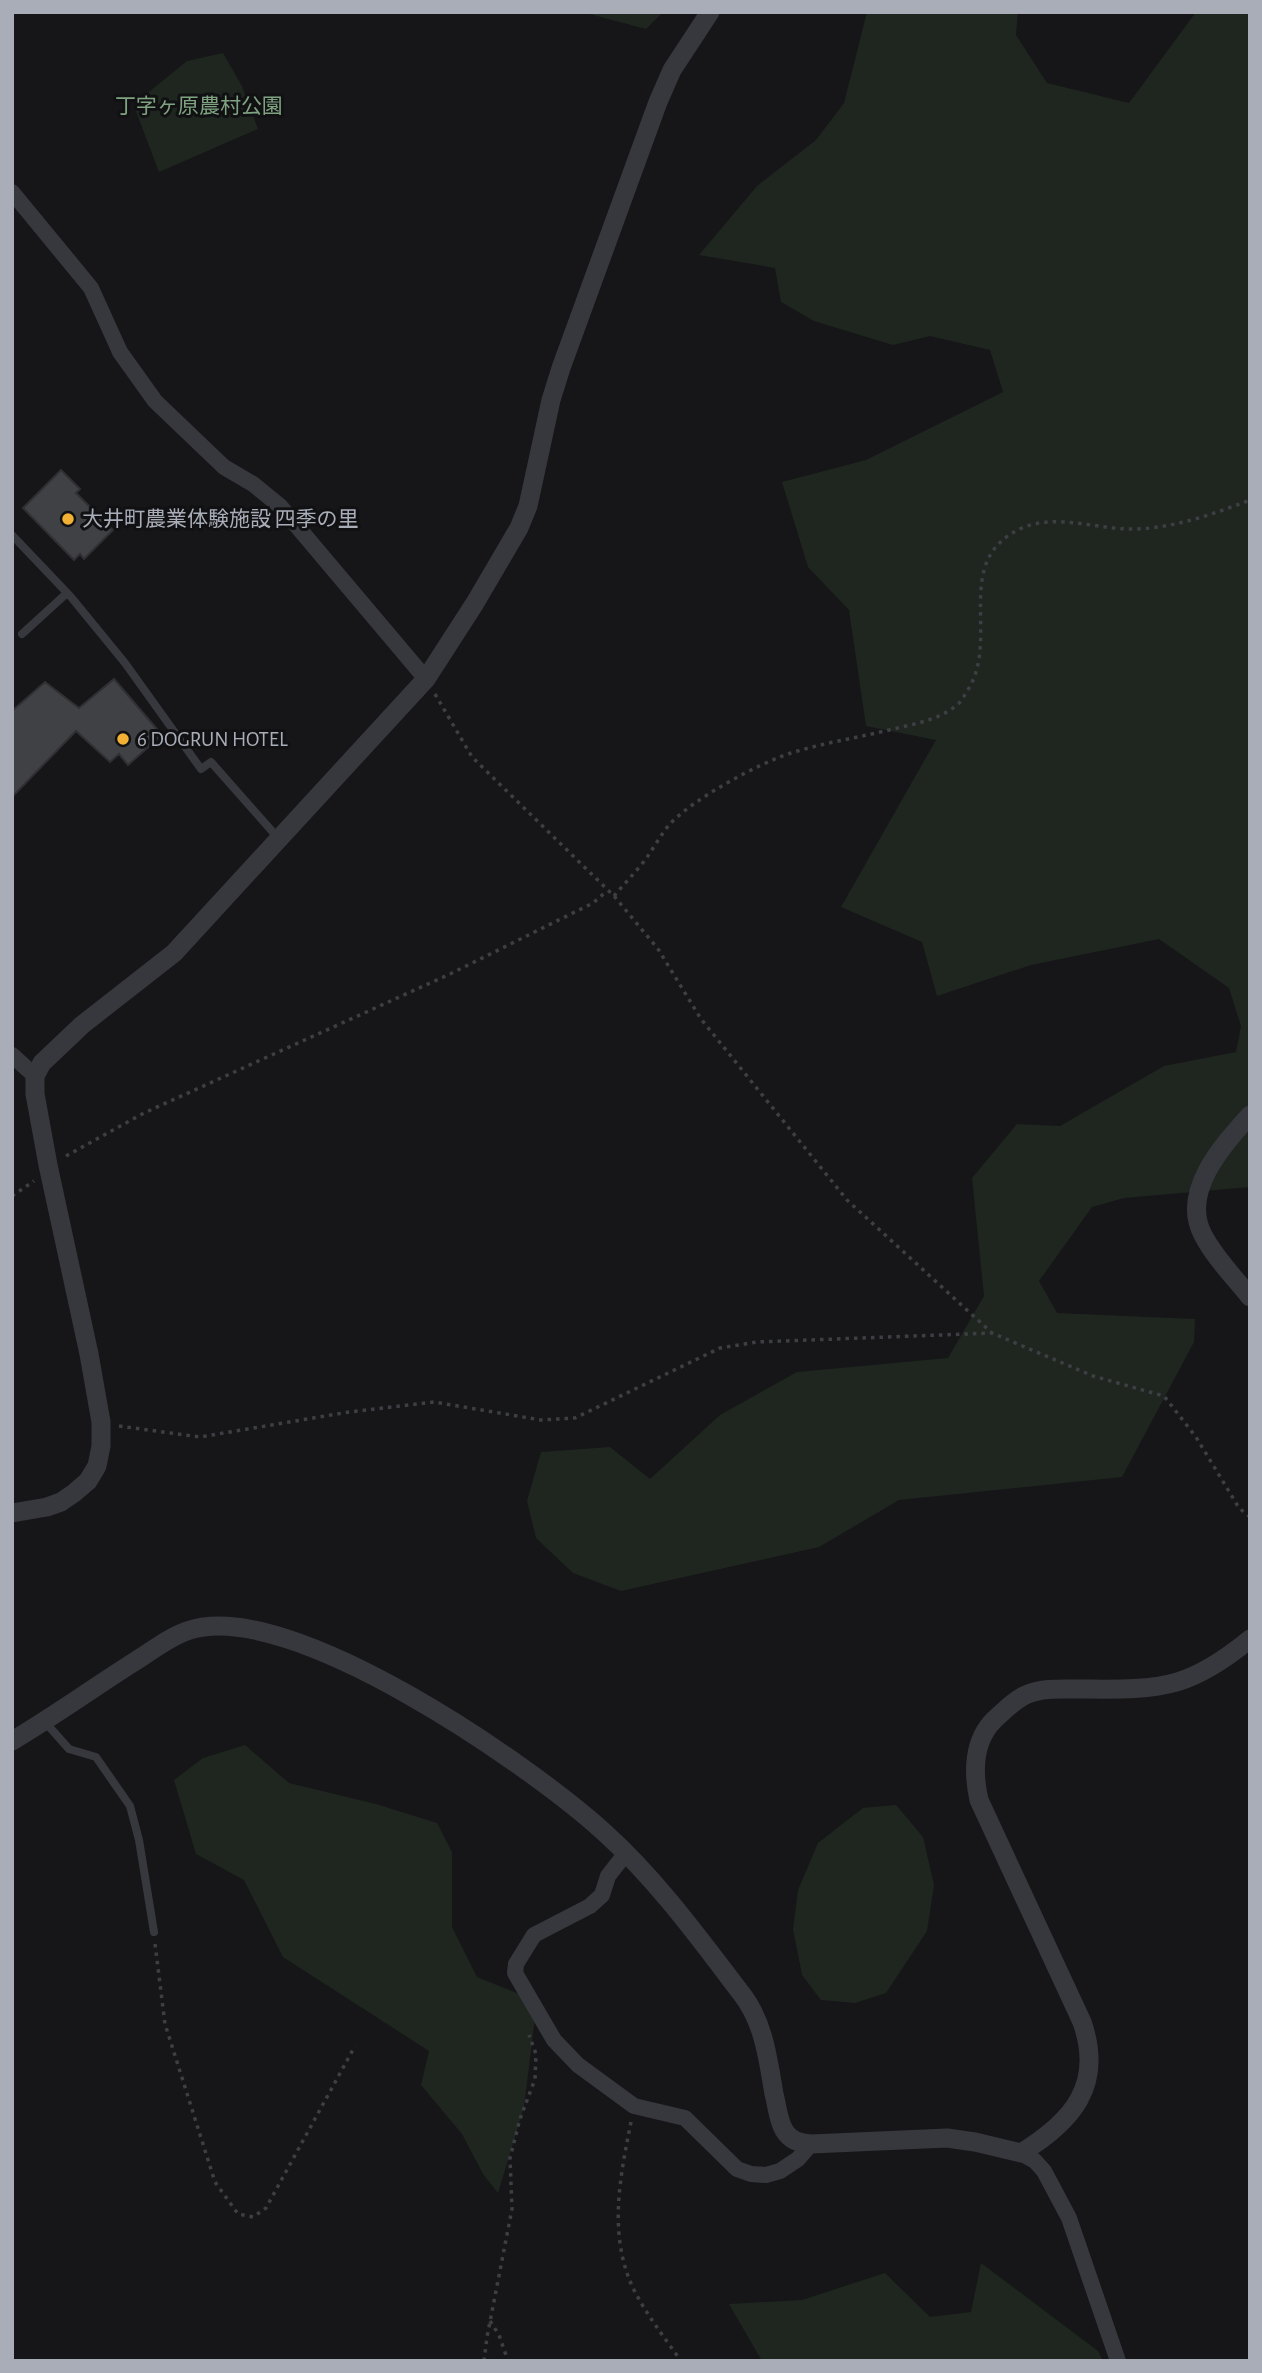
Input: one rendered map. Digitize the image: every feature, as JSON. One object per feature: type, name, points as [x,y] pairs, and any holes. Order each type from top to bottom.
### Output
[{"type":"street","points":[[12,1513],[61,1502],[88,1480],[97,1466],[101,1446],[101,1422],[89,1354],[48,1165],[35,1094],[35,1076],[42,1063],[82,1025],[174,953],[426,679],[475,603],[519,528],[528,506],[551,400],[561,368],[658,102],[672,70],[710,12]]},
{"type":"street","points":[[12,192],[91,288],[120,352],[155,401],[224,467],[253,484],[280,506],[426,679]]},
{"type":"street","points":[[12,1055],[35,1076]]},
{"type":"street","points":[[1250,1115],[1212,1163],[1200,1188],[1197,1210],[1202,1233],[1250,1297]]},
{"type":"street","points":[[12,1741],[143,1656],[190,1630],[215,1625],[253,1630],[304,1645],[425,1702],[576,1808],[626,1853],[674,1907],[744,1996],[763,2034],[777,2108],[784,2131],[792,2140],[811,2144],[947,2138],[1021,2153],[1035,2161],[1044,2171],[1069,2218],[1118,2361]]},
{"type":"street","points":[[1021,2153],[1040,2141],[1075,2109],[1088,2079],[1091,2063],[1088,2040],[1077,2011],[979,1800],[975,1771],[979,1744],[989,1725],[1016,1700],[1028,1694],[1061,1689],[1144,1687],[1178,1682],[1206,1670],[1250,1639]]},
{"type":"street","points":[[626,1853],[608,1876],[602,1895],[534,1935],[516,1964],[514,1973],[554,2040],[578,2065],[634,2106],[685,2118],[737,2169],[766,2175],[780,2171],[798,2159],[811,2144]]},
{"type":"lane","points":[[12,535],[67,593],[125,663],[201,769],[211,762],[279,839]]},
{"type":"lane","points":[[22,634],[67,593]]},
{"type":"lane","points":[[45,1722],[69,1749],[96,1757],[130,1806],[139,1840],[154,1931]]},
{"type":"path","points":[[614,896],[643,862],[669,825],[688,808],[757,768],[789,754],[937,719],[960,703],[976,676],[982,645],[979,605],[982,574],[988,556],[1002,541],[1023,528],[1044,522],[1127,529],[1149,528],[1197,519],[1250,500]]},
{"type":"path","points":[[426,679],[472,757],[614,896],[659,949],[701,1018],[847,1200],[992,1333],[1093,1376],[1164,1396],[1196,1437],[1239,1508],[1250,1517]]},
{"type":"path","points":[[48,1165],[144,1113],[486,956],[593,903],[607,891]]},
{"type":"path","points":[[101,1422],[200,1437],[349,1412],[434,1402],[541,1420],[575,1418],[720,1348],[757,1342],[992,1333]]},
{"type":"path","points":[[154,1931],[165,2024],[215,2182],[238,2214],[253,2217],[266,2208],[355,2046]]},
{"type":"path","points":[[484,2361],[512,2209],[510,2158],[520,2119],[535,2079],[536,2054],[526,2028]]},
{"type":"path","points":[[634,2106],[621,2173],[618,2239],[633,2287],[650,2318],[681,2361]]},
{"type":"path","points":[[490,2321],[499,2335],[508,2361]]},
{"type":"green space","points":[[582,12],[663,12],[646,29]]},
{"type":"green space","points":[[867,12],[1018,12],[1016,35],[1047,83],[1129,103],[1196,12],[1250,12],[1250,1187],[1124,1198],[1092,1207],[1039,1281],[1057,1313],[1195,1319],[1194,1342],[1122,1477],[899,1500],[819,1547],[621,1591],[573,1573],[536,1538],[527,1501],[541,1452],[610,1447],[650,1479],[720,1415],[797,1372],[948,1358],[984,1296],[972,1178],[1017,1124],[1060,1126],[1164,1066],[1236,1052],[1241,1026],[1229,988],[1159,939],[1031,965],[937,996],[922,942],[841,907],[936,740],[866,726],[849,610],[808,567],[782,482],[866,460],[1003,392],[990,350],[930,336],[893,345],[814,321],[781,302],[775,268],[699,255],[757,186],[816,140],[844,103]]},
{"type":"green space","name":"丁字ヶ原農村公園","points":[[223,53],[242,86],[258,129],[159,172],[135,109],[144,96],[187,61]]},
{"type":"green space","points":[[245,1745],[289,1783],[376,1804],[437,1823],[452,1852],[452,1927],[477,1977],[537,2001],[524,2107],[498,2193],[483,2174],[462,2134],[421,2085],[429,2051],[283,1957],[244,1880],[196,1854],[174,1780],[203,1758]]},
{"type":"green space","points":[[896,1805],[923,1837],[934,1885],[927,1931],[886,1993],[855,2003],[821,2000],[802,1975],[793,1929],[798,1890],[818,1843],[863,1808]]},
{"type":"green space","points":[[981,2263],[1098,2351],[1103,2361],[762,2361],[729,2304],[802,2300],[885,2273],[930,2317],[971,2312]]},
{"type":"building","name":"大井町農業体験施設 四季の里","points":[[61,470],[80,489],[76,493],[113,530],[84,559],[80,554],[74,560],[23,508]]},
{"type":"building","name":"6 DOGRUN HOTEL","points":[[114,679],[162,735],[128,765],[119,754],[110,762],[76,731],[12,797],[12,711],[45,682],[79,708]]},
{"type":"place","name":"大井町農業体験施設 四季の里","points":[[68,519]]},
{"type":"place","name":"6 DOGRUN HOTEL","points":[[123,739]]}]
